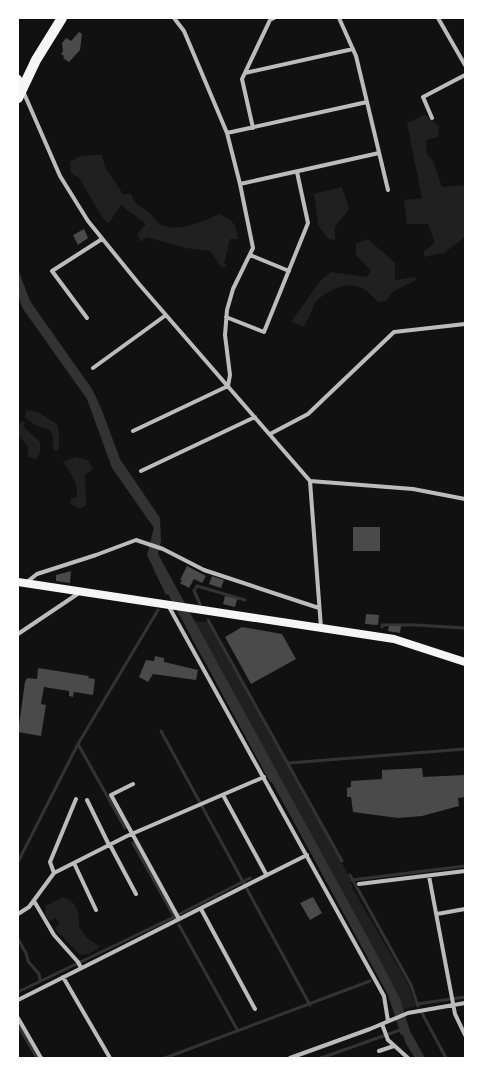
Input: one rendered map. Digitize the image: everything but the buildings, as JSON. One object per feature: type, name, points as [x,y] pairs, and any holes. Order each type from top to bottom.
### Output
[{"type":"main road","points":[[19,88],[62,18]]},
{"type":"main road","points":[[18,582],[394,639],[465,662]]},
{"type":"street","points":[[174,18],[184,32],[227,133],[240,184],[253,248],[234,289],[226,317],[225,335],[230,375],[228,386]]},
{"type":"street","points":[[252,128],[242,79],[270,20],[274,18]]},
{"type":"street","points":[[339,18],[353,49],[388,190]]},
{"type":"street","points":[[438,18],[465,65]]},
{"type":"street","points":[[245,73],[353,49]]},
{"type":"street","points":[[432,118],[423,97],[465,75]]},
{"type":"street","points":[[19,88],[60,176],[88,221],[166,315],[310,481],[321,628]]},
{"type":"street","points":[[227,133],[367,102]]},
{"type":"street","points":[[240,184],[379,153]]},
{"type":"street","points":[[226,317],[264,332],[308,223],[297,172]]},
{"type":"street","points":[[87,318],[52,271],[102,238]]},
{"type":"street","points":[[250,255],[289,271]]},
{"type":"street","points":[[93,368],[166,315]]},
{"type":"street","points":[[270,434],[308,414],[394,332],[465,324]]},
{"type":"street","points":[[133,431],[228,386]]},
{"type":"street","points":[[141,471],[255,417]]},
{"type":"street","points":[[310,481],[413,489],[465,499]]},
{"type":"street","points":[[27,583],[37,574],[136,540],[163,549],[204,570],[319,608]]},
{"type":"street","points":[[18,634],[82,591]]},
{"type":"street","points":[[170,605],[384,996],[388,1021]]},
{"type":"street","points":[[18,914],[30,906],[54,873],[133,834],[264,777]]},
{"type":"street","points":[[133,784],[112,795],[178,917]]},
{"type":"street","points":[[223,795],[266,874]]},
{"type":"street","points":[[54,873],[50,862],[76,799]]},
{"type":"street","points":[[88,800],[136,894]]},
{"type":"street","points":[[18,1000],[63,977],[80,965],[178,917],[201,909],[244,888],[266,874],[307,854]]},
{"type":"street","points":[[74,863],[96,910]]},
{"type":"street","points":[[359,884],[465,871]]},
{"type":"street","points":[[429,876],[452,996],[454,1014],[465,1035]]},
{"type":"street","points":[[34,901],[54,935],[80,965]]},
{"type":"street","points":[[201,909],[255,1009]]},
{"type":"street","points":[[437,914],[465,909]]},
{"type":"street","points":[[63,977],[110,1058]]},
{"type":"street","points":[[290,1058],[382,1024],[404,1014],[453,1003],[465,1002]]},
{"type":"street","points":[[18,1018],[41,1058]]},
{"type":"street","points":[[382,1024],[388,1040],[408,1058]]},
{"type":"street","points":[[379,1051],[394,1046]]},
{"type":"shaded area","points":[[425,115],[439,126],[438,137],[426,140],[427,154],[433,161],[442,187],[465,185],[465,237],[444,253],[424,257],[424,251],[435,243],[428,224],[407,224],[404,200],[422,198],[407,123]]},
{"type":"shaded area","points":[[102,155],[105,167],[123,194],[131,194],[137,204],[149,212],[160,224],[166,227],[173,228],[190,225],[219,214],[230,220],[235,226],[238,239],[230,239],[224,263],[228,266],[222,268],[210,251],[185,248],[146,237],[141,242],[137,234],[146,224],[121,205],[109,223],[104,220],[79,178],[71,173],[70,162],[78,157]]},
{"type":"shaded area","points":[[342,187],[349,209],[335,227],[335,240],[328,239],[318,225],[314,194]]},
{"type":"shaded area","points":[[368,239],[395,263],[395,280],[415,277],[416,280],[392,292],[386,301],[378,302],[370,293],[358,286],[345,286],[332,290],[316,302],[304,327],[291,322],[320,281],[331,272],[367,277],[371,271],[356,255],[356,244]]},
{"type":"shaded area","points":[[18,269],[30,301],[92,389],[101,408],[120,459],[160,518],[161,541],[158,554],[380,960],[400,999],[410,1031],[425,1058],[415,1058],[406,1044],[403,1035],[401,1035],[388,995],[168,594],[166,595],[147,555],[154,528],[112,468],[87,399],[23,309],[18,296]]},
{"type":"shaded area","points":[[26,410],[38,412],[57,424],[59,432],[59,450],[54,451],[53,436],[49,429],[36,425],[25,417]]},
{"type":"shaded area","points":[[22,421],[25,422],[24,427],[40,442],[40,452],[36,459],[28,457],[28,447],[18,434],[18,424]]},
{"type":"shaded area","points":[[75,457],[88,460],[93,469],[85,475],[86,505],[80,508],[70,503],[71,499],[77,497],[77,492],[71,474],[63,462]]},
{"type":"shaded area","points":[[188,621],[208,622],[304,792],[349,876],[353,889],[408,984],[416,1006],[394,1012],[390,996],[381,979],[185,626]]},
{"type":"shaded area","points":[[62,897],[74,904],[79,917],[79,927],[87,938],[100,947],[89,954],[80,955],[55,929],[59,923],[58,920],[55,918],[50,921],[45,915],[46,906]]},
{"type":"waterway","points":[[200,604],[194,591],[197,586],[245,600]]},
{"type":"waterway","points":[[18,862],[78,744],[158,610]]},
{"type":"waterway","points":[[208,620],[342,861]]},
{"type":"waterway","points":[[382,627],[382,625],[415,625],[465,628]]},
{"type":"waterway","points":[[161,731],[310,1005]]},
{"type":"waterway","points":[[78,744],[125,828]]},
{"type":"waterway","points":[[289,763],[465,749]]},
{"type":"waterway","points":[[133,843],[175,918]]},
{"type":"waterway","points":[[352,880],[465,866]]},
{"type":"waterway","points":[[350,875],[411,985],[418,1006]]},
{"type":"waterway","points":[[18,992],[174,917],[250,878]]},
{"type":"waterway","points":[[179,925],[238,1031]]},
{"type":"waterway","points":[[18,939],[26,953],[28,961],[39,974],[40,980]]},
{"type":"waterway","points":[[165,1058],[370,981]]},
{"type":"waterway","points":[[417,1004],[465,997]]},
{"type":"waterway","points":[[422,1013],[446,1058]]},
{"type":"waterway","points":[[18,1025],[37,1058]]},
{"type":"waterway","points":[[321,1058],[403,1029]]}]
